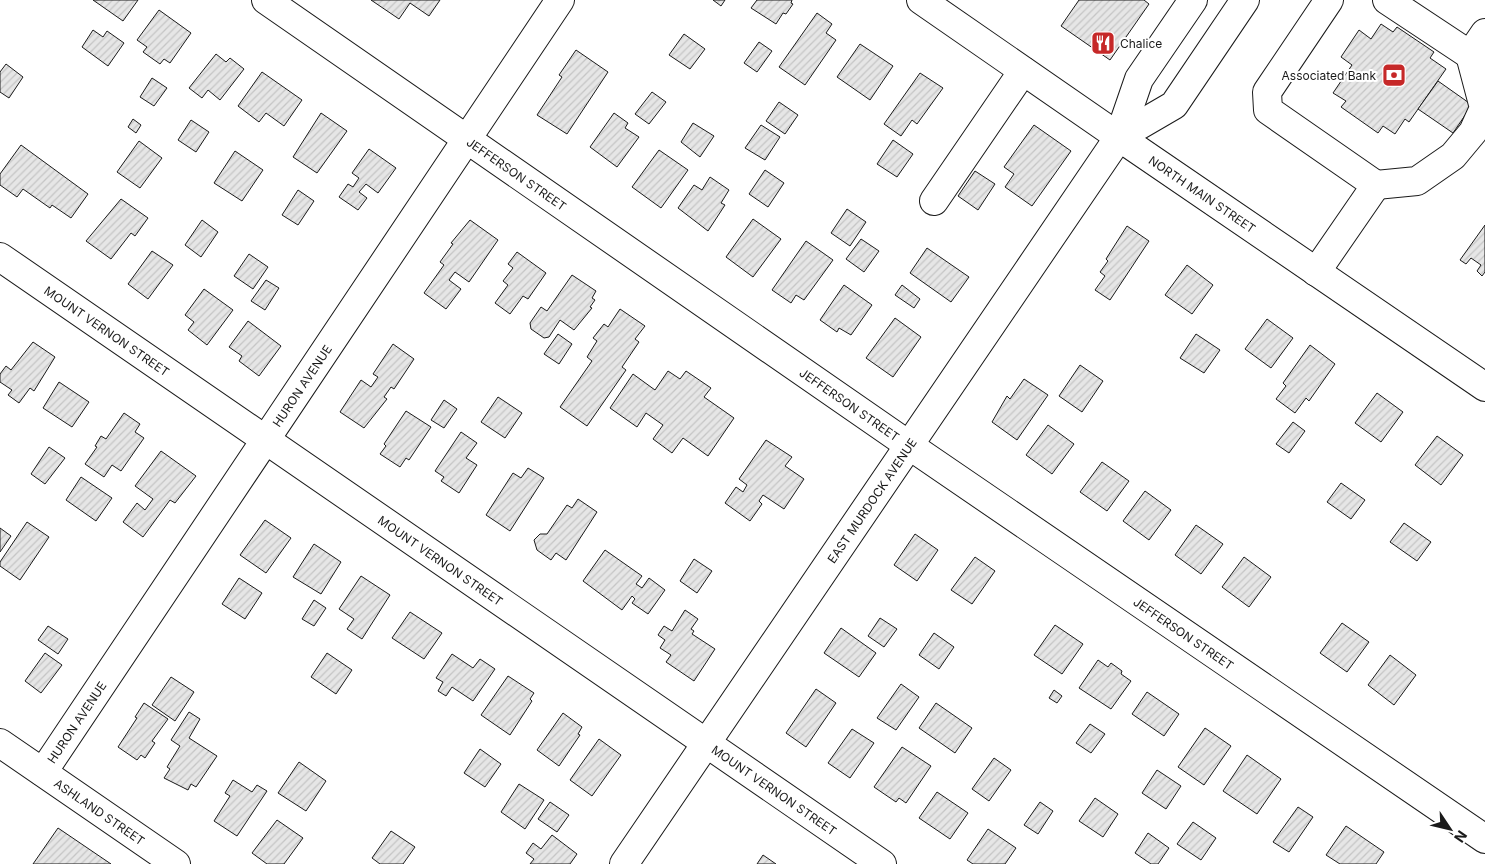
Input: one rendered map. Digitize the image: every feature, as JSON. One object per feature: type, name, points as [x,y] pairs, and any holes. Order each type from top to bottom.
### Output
[{"type":"street","name":"JEFFERSON STREET","points":[[266,0],[910,446],[1485,839]]},
{"type":"street","name":"HURON AVENUE","points":[[43,772],[560,0]]},
{"type":"street","name":"NORTH MAIN STREET","points":[[921,0],[1485,387]]},
{"type":"street","points":[[1119,137],[1139,79],[1194,0]]},
{"type":"street","points":[[1119,137],[1174,105],[1245,0]]},
{"type":"street","points":[[1329,0],[1267,92],[1268,110],[1376,185],[1417,181],[1453,156],[1473,132],[1484,108],[1478,44],[1387,0]]},
{"type":"street","points":[[934,201],[1023,71]]},
{"type":"street","name":"EAST MURDOCK AVENUE","points":[[624,864],[1119,137]]},
{"type":"street","points":[[1316,272],[1376,185]]},
{"type":"street","name":"MOUNT VERNON STREET","points":[[0,257],[882,864]]},
{"type":"street","name":"ASHLAND STREET","points":[[0,743],[176,864]]},
{"type":"building","points":[[93,0],[138,0],[123,21]]},
{"type":"building","points":[[371,0],[440,0],[429,16],[410,3],[399,19]]},
{"type":"building","points":[[713,0],[725,0],[721,6]]},
{"type":"building","points":[[757,0],[792,0],[791,3],[793,4],[786,14],[783,13],[776,24],[751,8]]},
{"type":"building","name":"Chalice","points":[[1079,0],[1144,0],[1149,4],[1110,60],[1061,26]]},
{"type":"building","points":[[159,10],[191,33],[170,63],[164,59],[160,64],[143,52],[147,47],[137,40]]},
{"type":"building","points":[[817,13],[832,24],[826,33],[836,40],[805,85],[779,67]]},
{"type":"building","name":"Associated Bank","points":[[1381,24],[1393,32],[1397,27],[1434,52],[1430,58],[1446,69],[1409,122],[1405,119],[1395,134],[1383,126],[1378,133],[1341,107],[1346,101],[1333,93],[1352,65],[1341,57],[1359,30],[1371,39]]},
{"type":"building","points":[[93,30],[103,37],[107,31],[124,43],[108,66],[82,47]]},
{"type":"building","points":[[684,34],[705,49],[690,69],[669,55]]},
{"type":"building","points":[[759,42],[772,51],[757,72],[744,63]]},
{"type":"building","points":[[860,44],[893,66],[870,100],[837,77]]},
{"type":"building","points":[[576,50],[608,72],[567,134],[537,115],[562,77],[559,75]]},
{"type":"building","points":[[216,54],[226,62],[230,58],[244,69],[220,100],[208,90],[202,98],[189,88]]},
{"type":"building","points":[[6,64],[23,77],[9,98],[0,92],[0,72]]},
{"type":"building","points":[[262,72],[302,100],[284,126],[266,113],[259,122],[238,106]]},
{"type":"building","points":[[920,73],[943,88],[917,124],[912,120],[901,136],[884,124]]},
{"type":"building","points":[[152,78],[167,88],[154,106],[140,97]]},
{"type":"building","points":[[1438,81],[1472,105],[1453,133],[1418,109]]},
{"type":"building","points":[[652,92],[666,102],[649,124],[635,114]]},
{"type":"building","points":[[779,102],[798,115],[785,134],[766,121]]},
{"type":"building","points":[[321,113],[347,131],[317,173],[293,157]]},
{"type":"building","points":[[614,113],[628,123],[625,128],[639,137],[617,167],[590,147]]},
{"type":"building","points":[[133,119],[141,125],[136,133],[128,127]]},
{"type":"building","points":[[191,120],[209,132],[196,152],[178,140]]},
{"type":"building","points":[[693,123],[714,136],[700,157],[681,142]]},
{"type":"building","points":[[761,125],[780,137],[765,160],[745,148]]},
{"type":"building","points":[[1034,125],[1071,151],[1032,206],[1005,187],[1014,174],[1004,167]]},
{"type":"building","points":[[893,140],[913,154],[897,177],[877,164]]},
{"type":"building","points":[[139,141],[162,158],[140,188],[117,172]]},
{"type":"building","points":[[21,145],[88,194],[71,218],[52,205],[50,208],[23,189],[17,197],[0,185],[0,174]]},
{"type":"building","points":[[369,149],[396,168],[378,193],[366,184],[359,192],[367,198],[358,210],[339,197],[348,184],[353,187],[359,178],[352,173]]},
{"type":"building","points":[[659,150],[688,170],[661,208],[632,187]]},
{"type":"building","points":[[235,151],[263,170],[242,201],[214,183]]},
{"type":"building","points":[[765,170],[784,183],[768,207],[749,194]]},
{"type":"building","points":[[975,171],[995,184],[978,210],[958,196]]},
{"type":"building","points":[[710,177],[729,190],[721,203],[725,205],[708,231],[678,208],[694,185],[702,190]]},
{"type":"building","points":[[298,190],[314,201],[298,225],[282,215]]},
{"type":"building","points":[[121,199],[148,218],[135,236],[131,233],[111,259],[86,241]]},
{"type":"building","points":[[847,209],[866,222],[850,246],[831,233]]},
{"type":"building","points":[[753,219],[781,239],[753,277],[726,257]]},
{"type":"building","points":[[202,220],[218,232],[201,257],[185,245]]},
{"type":"building","points":[[470,220],[498,240],[469,282],[455,272],[449,280],[461,289],[446,309],[424,293],[444,265],[440,262],[453,244],[451,243]]},
{"type":"building","points":[[1485,225],[1485,272],[1482,276],[1477,271],[1481,265],[1471,258],[1466,264],[1460,260]]},
{"type":"building","points":[[1127,226],[1149,241],[1110,300],[1095,290],[1105,276],[1100,272],[1108,261],[1106,259]]},
{"type":"building","points":[[861,239],[879,251],[864,272],[846,259]]},
{"type":"building","points":[[806,241],[833,260],[804,300],[796,295],[791,303],[772,290]]},
{"type":"building","points":[[927,248],[969,277],[951,302],[910,273]]},
{"type":"building","points":[[152,251],[173,265],[148,299],[128,284]]},
{"type":"building","points":[[517,252],[546,273],[528,299],[523,296],[510,314],[495,303],[508,285],[503,281],[513,268],[508,264]]},
{"type":"building","points":[[249,254],[268,267],[253,289],[234,276]]},
{"type":"building","points":[[1187,265],[1213,285],[1192,314],[1165,295]]},
{"type":"building","points":[[572,275],[596,291],[592,298],[595,300],[590,307],[592,308],[574,330],[560,320],[549,337],[544,338],[531,329],[530,323],[541,307],[547,311]]},
{"type":"building","points":[[266,280],[279,288],[265,310],[251,301]]},
{"type":"building","points":[[844,285],[872,305],[851,335],[839,328],[837,332],[820,320]]},
{"type":"building","points":[[902,285],[920,299],[914,308],[895,295]]},
{"type":"building","points":[[204,289],[233,310],[207,345],[188,330],[194,322],[185,315]]},
{"type":"building","points":[[620,309],[645,326],[635,339],[639,342],[622,367],[626,370],[587,426],[560,407],[592,361],[587,357],[597,341],[593,338],[604,324],[608,327]]},
{"type":"building","points":[[895,318],[921,337],[893,377],[866,358]]},
{"type":"building","points":[[1267,319],[1293,338],[1271,368],[1245,349]]},
{"type":"building","points":[[248,321],[281,346],[259,376],[239,361],[242,356],[229,347]]},
{"type":"building","points":[[558,334],[572,344],[559,364],[544,354]]},
{"type":"building","points":[[1196,334],[1220,350],[1204,373],[1180,358]]},
{"type":"building","points":[[33,342],[55,357],[34,391],[30,388],[19,403],[8,395],[12,390],[0,382],[0,374],[6,366],[11,370]]},
{"type":"building","points":[[393,344],[414,359],[394,389],[391,387],[384,397],[387,399],[364,428],[340,412],[361,380],[371,387],[378,377],[373,374]]},
{"type":"building","points":[[1310,345],[1335,364],[1309,401],[1306,398],[1295,413],[1276,399],[1286,386],[1283,383]]},
{"type":"building","points":[[1080,365],[1103,381],[1082,412],[1059,396]]},
{"type":"building","points":[[668,371],[680,379],[686,371],[711,388],[704,397],[734,418],[708,456],[683,438],[672,453],[653,439],[663,425],[646,413],[637,427],[610,408],[633,374],[655,390]]},
{"type":"building","points":[[1024,379],[1048,395],[1017,440],[992,422],[1007,396],[1010,399]]},
{"type":"building","points":[[59,382],[89,402],[72,427],[43,408]]},
{"type":"building","points":[[1377,393],[1403,412],[1381,442],[1355,423]]},
{"type":"building","points":[[498,397],[522,413],[505,438],[481,422]]},
{"type":"building","points":[[444,400],[457,409],[444,428],[431,420]]},
{"type":"building","points":[[406,411],[431,427],[409,460],[406,458],[400,467],[380,454],[386,446],[384,444]]},
{"type":"building","points":[[124,413],[140,424],[135,432],[144,438],[121,471],[112,465],[104,477],[85,464],[97,447],[95,446],[101,436],[106,439]]},
{"type":"building","points":[[1293,422],[1305,431],[1289,453],[1276,444]]},
{"type":"building","points":[[1048,425],[1074,444],[1052,474],[1026,455]]},
{"type":"building","points":[[461,432],[477,443],[466,458],[477,465],[459,493],[441,481],[444,477],[435,471]]},
{"type":"building","points":[[1437,436],[1463,455],[1441,485],[1415,465]]},
{"type":"building","points":[[766,440],[792,457],[785,466],[804,479],[784,509],[763,495],[759,501],[762,504],[750,521],[725,503],[736,487],[743,492],[747,485],[739,479]]},
{"type":"building","points":[[49,447],[65,458],[45,484],[31,474]]},
{"type":"building","points":[[161,451],[196,476],[175,503],[170,500],[143,537],[123,522],[137,503],[145,510],[153,499],[135,486]]},
{"type":"building","points":[[1102,462],[1129,481],[1107,511],[1080,492]]},
{"type":"building","points":[[528,468],[544,478],[510,531],[486,515],[513,473],[521,478]]},
{"type":"building","points":[[81,477],[112,498],[96,521],[66,500]]},
{"type":"building","points":[[1341,483],[1365,500],[1351,519],[1327,502]]},
{"type":"building","points":[[1145,491],[1171,510],[1149,540],[1123,521]]},
{"type":"building","points":[[578,499],[597,512],[566,560],[556,553],[551,560],[537,550],[534,540],[540,534],[547,534],[567,505],[572,508]]},
{"type":"building","points":[[265,520],[291,538],[266,573],[240,555]]},
{"type":"building","points":[[27,522],[49,537],[20,580],[0,566],[0,562]]},
{"type":"building","points":[[1404,523],[1431,542],[1417,561],[1390,542]]},
{"type":"building","points":[[1196,525],[1223,544],[1201,574],[1175,555]]},
{"type":"building","points":[[0,528],[11,536],[0,552]]},
{"type":"building","points":[[915,534],[938,550],[917,581],[894,565]]},
{"type":"building","points":[[314,544],[341,562],[321,594],[293,577]]},
{"type":"building","points":[[605,550],[642,576],[636,584],[642,588],[649,578],[665,590],[648,614],[632,603],[635,599],[632,596],[622,610],[583,581]]},
{"type":"building","points":[[975,557],[995,571],[972,604],[951,590]]},
{"type":"building","points":[[1244,557],[1271,577],[1249,607],[1222,587]]},
{"type":"building","points":[[694,559],[712,571],[697,593],[680,581]]},
{"type":"building","points":[[361,576],[390,595],[362,639],[347,629],[354,619],[339,609]]},
{"type":"building","points":[[239,578],[262,593],[245,619],[222,604]]},
{"type":"building","points":[[314,600],[326,608],[314,626],[302,619]]},
{"type":"building","points":[[685,610],[698,619],[691,629],[694,631],[692,634],[715,649],[694,681],[666,662],[671,655],[660,648],[665,640],[658,635],[664,626],[672,631]]},
{"type":"building","points":[[410,612],[442,633],[424,659],[392,638]]},
{"type":"building","points":[[880,618],[897,629],[884,647],[868,636]]},
{"type":"building","points":[[1342,623],[1369,642],[1347,672],[1320,653]]},
{"type":"building","points":[[1055,625],[1083,644],[1062,674],[1034,655]]},
{"type":"building","points":[[48,626],[68,639],[58,654],[38,640]]},
{"type":"building","points":[[841,628],[876,653],[859,677],[824,653]]},
{"type":"building","points":[[934,633],[954,647],[939,669],[919,655]]},
{"type":"building","points":[[45,653],[62,665],[41,693],[25,681]]},
{"type":"building","points":[[327,653],[352,670],[336,694],[311,677]]},
{"type":"building","points":[[452,654],[473,668],[480,659],[495,669],[473,701],[452,687],[446,696],[438,691],[443,682],[436,678]]},
{"type":"building","points":[[1390,655],[1416,675],[1394,705],[1368,685]]},
{"type":"building","points":[[1098,660],[1108,667],[1111,663],[1131,681],[1111,709],[1079,688]]},
{"type":"building","points":[[508,676],[534,693],[530,699],[532,701],[510,735],[481,715]]},
{"type":"building","points":[[171,677],[194,692],[175,721],[152,705]]},
{"type":"building","points":[[901,684],[919,697],[896,730],[877,718]]},
{"type":"building","points":[[816,689],[836,703],[806,747],[786,733]]},
{"type":"building","points":[[1054,690],[1062,696],[1057,703],[1049,698]]},
{"type":"building","points":[[1147,692],[1179,714],[1164,736],[1132,714]]},
{"type":"building","points":[[144,703],[168,719],[152,741],[155,743],[145,758],[141,755],[137,760],[118,747],[137,718],[135,717]]},
{"type":"building","points":[[936,703],[972,728],[955,753],[919,728]]},
{"type":"building","points":[[189,712],[200,719],[189,738],[217,756],[196,787],[191,784],[188,790],[164,778],[170,769],[167,767],[180,746],[171,740]]},
{"type":"building","points":[[563,713],[582,727],[578,734],[580,735],[559,766],[537,750]]},
{"type":"building","points":[[1090,724],[1105,734],[1091,753],[1076,743]]},
{"type":"building","points":[[1205,728],[1231,746],[1204,785],[1178,767]]},
{"type":"building","points":[[852,729],[874,743],[850,778],[828,763]]},
{"type":"building","points":[[599,739],[621,755],[592,796],[570,780]]},
{"type":"building","points":[[902,747],[931,766],[906,803],[899,798],[896,802],[874,787]]},
{"type":"building","points":[[480,749],[501,764],[485,787],[464,773]]},
{"type":"building","points":[[1247,755],[1281,779],[1257,814],[1223,791]]},
{"type":"building","points":[[994,758],[1011,770],[989,801],[972,789]]},
{"type":"building","points":[[299,762],[326,781],[306,811],[278,793]]},
{"type":"building","points":[[1157,770],[1181,786],[1166,809],[1142,793]]},
{"type":"building","points":[[233,780],[252,792],[257,785],[267,791],[237,836],[214,821],[230,796],[225,793]]},
{"type":"building","points":[[519,784],[544,800],[525,829],[501,812]]},
{"type":"building","points":[[937,792],[968,813],[950,839],[919,818]]},
{"type":"building","points":[[1095,798],[1118,814],[1103,837],[1079,821]]},
{"type":"building","points":[[550,802],[569,815],[557,832],[538,819]]},
{"type":"building","points":[[1040,802],[1053,811],[1038,834],[1024,825]]},
{"type":"building","points":[[1298,807],[1313,817],[1289,852],[1273,842]]},
{"type":"building","points":[[277,820],[303,838],[284,864],[267,864],[252,853]]},
{"type":"building","points":[[1193,822],[1216,838],[1201,860],[1177,844]]},
{"type":"building","points":[[1346,826],[1384,852],[1376,864],[1340,864],[1326,855]]},
{"type":"building","points":[[58,828],[111,864],[33,864]]},
{"type":"building","points":[[988,829],[1016,848],[1005,864],[973,864],[967,860]]},
{"type":"building","points":[[391,831],[415,847],[403,864],[380,864],[372,858]]},
{"type":"building","points":[[1148,833],[1169,848],[1158,864],[1151,864],[1135,853]]},
{"type":"building","points":[[552,835],[577,854],[570,864],[530,864],[534,859],[526,853],[533,843],[541,849]]},
{"type":"building","points":[[763,855],[776,864],[757,864]]},
{"type":"place","name":"Chalice","points":[[1103,43]]},
{"type":"place","name":"Associated Bank","points":[[1394,75]]}]
